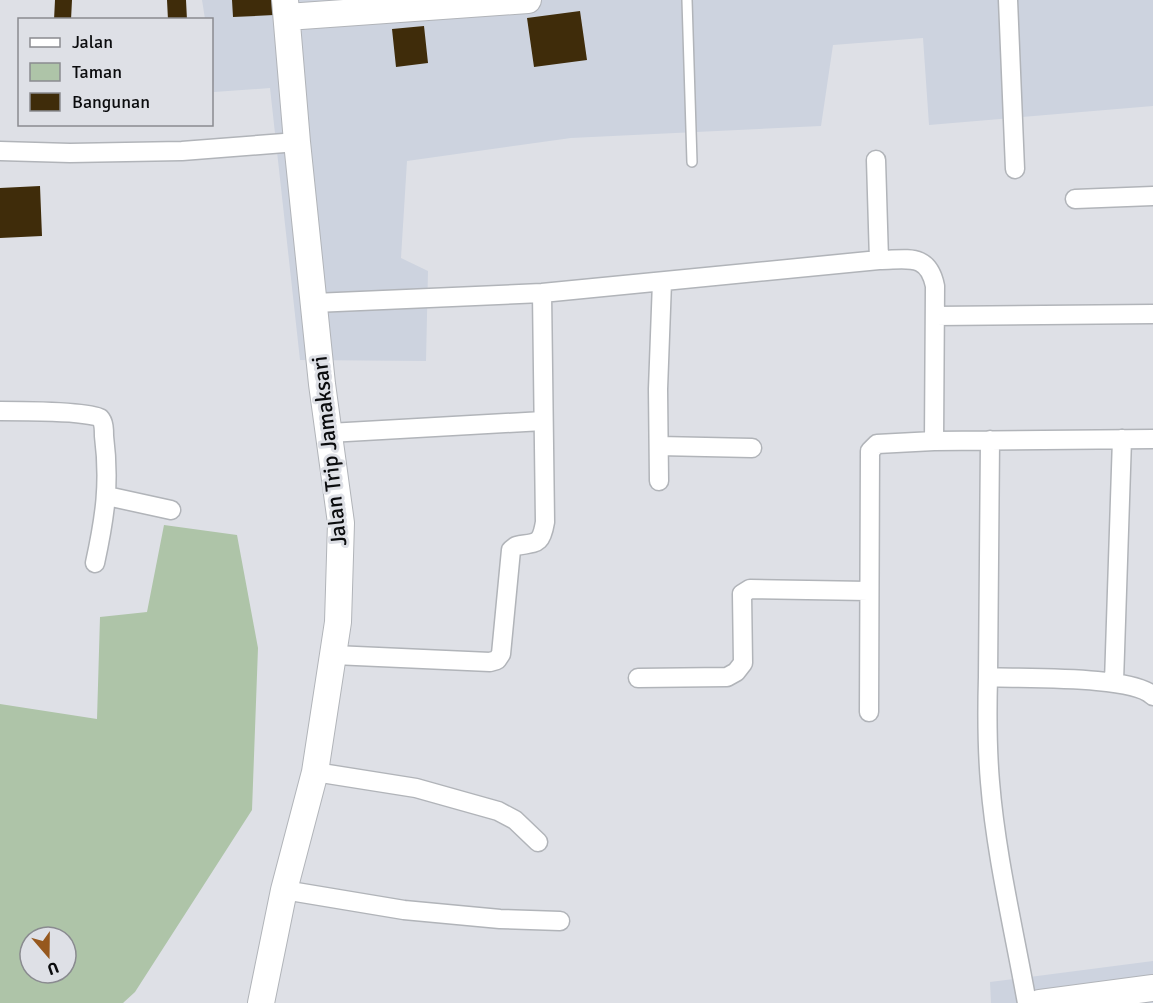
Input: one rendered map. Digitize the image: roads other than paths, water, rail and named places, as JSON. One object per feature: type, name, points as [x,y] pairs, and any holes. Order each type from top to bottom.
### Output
[{"type":"main road","points":[[286,9],[528,0]]},
{"type":"main road","name":"Jalan Trip Jamaksari","points":[[261,1003],[284,890],[315,772],[338,622],[340,523],[322,384],[286,9]]},
{"type":"main road","points":[[1040,1003],[1153,988]]},
{"type":"street","points":[[1008,0],[1015,169]]},
{"type":"street","points":[[0,151],[182,152],[297,142]]},
{"type":"street","points":[[876,160],[879,260]]},
{"type":"street","points":[[1075,199],[1153,196]]},
{"type":"street","points":[[314,303],[542,293],[879,260],[919,261],[927,264],[935,286],[934,441]]},
{"type":"street","points":[[659,481],[658,389],[662,282]]},
{"type":"street","points":[[334,655],[490,662],[497,660],[501,654],[511,550],[516,546],[534,545],[543,532],[542,293]]},
{"type":"street","points":[[934,316],[1153,314]]},
{"type":"street","points":[[0,411],[98,416],[102,420],[107,496],[95,563]]},
{"type":"street","points":[[329,430],[543,422]]},
{"type":"street","points":[[1114,682],[1122,439]]},
{"type":"street","points":[[869,712],[870,451],[877,444],[934,441],[1153,439]]},
{"type":"street","points":[[990,440],[987,731],[990,784],[1027,1003]]},
{"type":"street","points":[[659,446],[752,448]]},
{"type":"street","points":[[107,496],[171,510]]},
{"type":"street","points":[[638,678],[727,677],[736,672],[743,663],[742,594],[750,589],[868,591]]},
{"type":"street","points":[[988,677],[1114,682],[1135,686],[1153,696]]},
{"type":"street","points":[[315,772],[416,788],[498,811],[515,820],[538,842]]},
{"type":"street","points":[[284,890],[404,910],[500,919],[560,921]]},
{"type":"lane","points":[[687,0],[692,162]]}]
